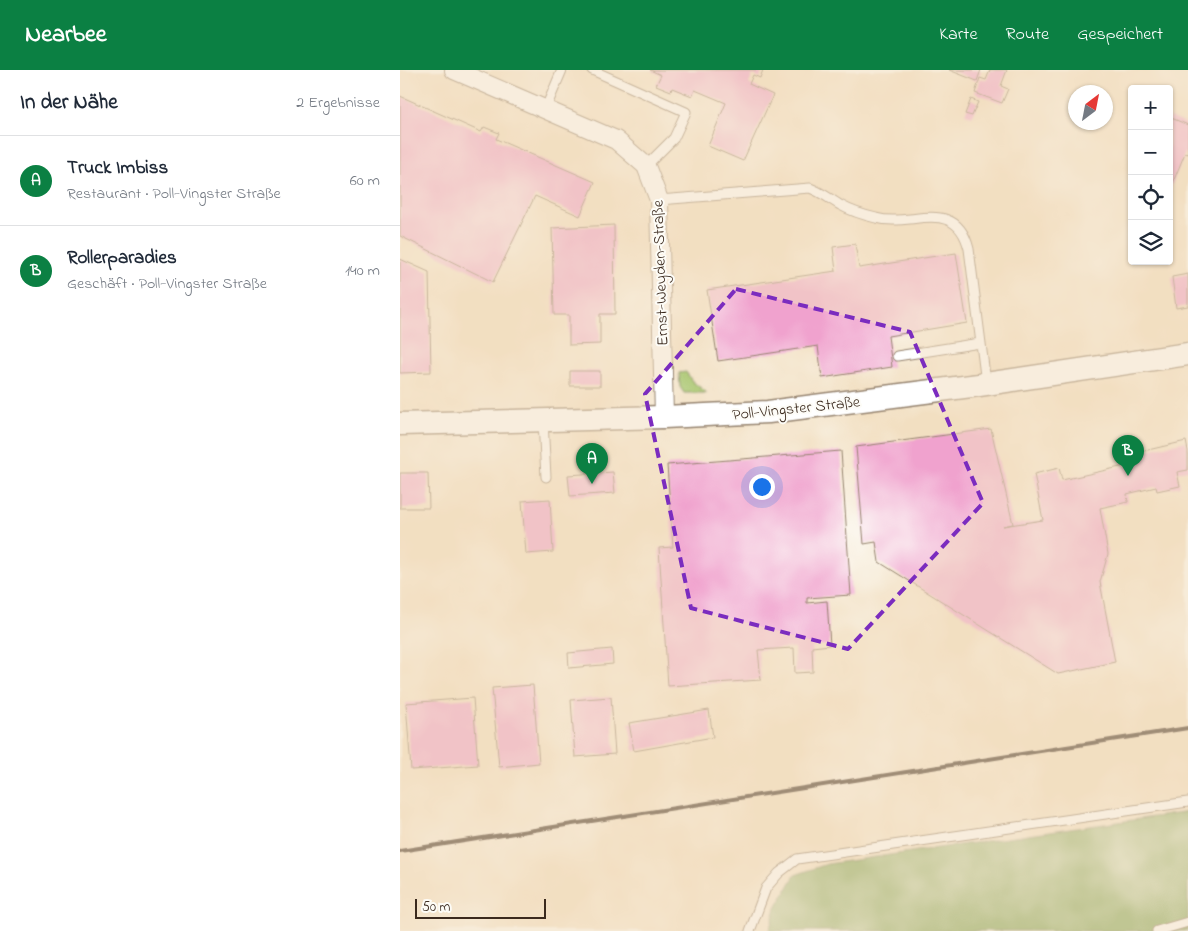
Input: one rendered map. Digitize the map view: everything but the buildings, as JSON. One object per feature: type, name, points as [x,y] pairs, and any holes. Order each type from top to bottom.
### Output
[{"type":"street","name":"Ernst-Weyden-Straße","points":[[454,70],[616,140],[646,166],[659,200],[664,417]]},
{"type":"street","name":"Poll-Vingster Straße","points":[[400,424],[664,417],[768,412],[1188,354]]},
{"type":"lane","points":[[544,110],[562,70]]},
{"type":"lane","points":[[592,70],[686,112],[674,138],[646,166]]},
{"type":"lane","points":[[659,200],[810,188],[854,211],[881,220],[906,220],[925,217],[942,218],[956,224],[966,236],[969,249],[986,383]]},
{"type":"lane","points":[[896,356],[980,343]]},
{"type":"lane","points":[[544,420],[546,477]]},
{"type":"lane","points":[[750,931],[766,888],[779,872],[797,859],[1188,802]]},
{"type":"lane","points":[[1157,931],[1188,922]]},
{"type":"highlighted area","points":[[736,289],[910,332],[983,503],[848,649],[691,608],[645,394]]},
{"type":"green space","points":[[686,372],[692,381],[707,393],[684,393],[680,387],[679,373]]},
{"type":"green space","points":[[1188,812],[1188,931],[769,931],[776,908],[795,875],[827,864]]},
{"type":"railway","points":[[400,851],[1188,728]]},
{"type":"place","name":"Rollerparadies","points":[[1128,476]]},
{"type":"place","name":"Truck Imbiss","points":[[592,484]]}]
